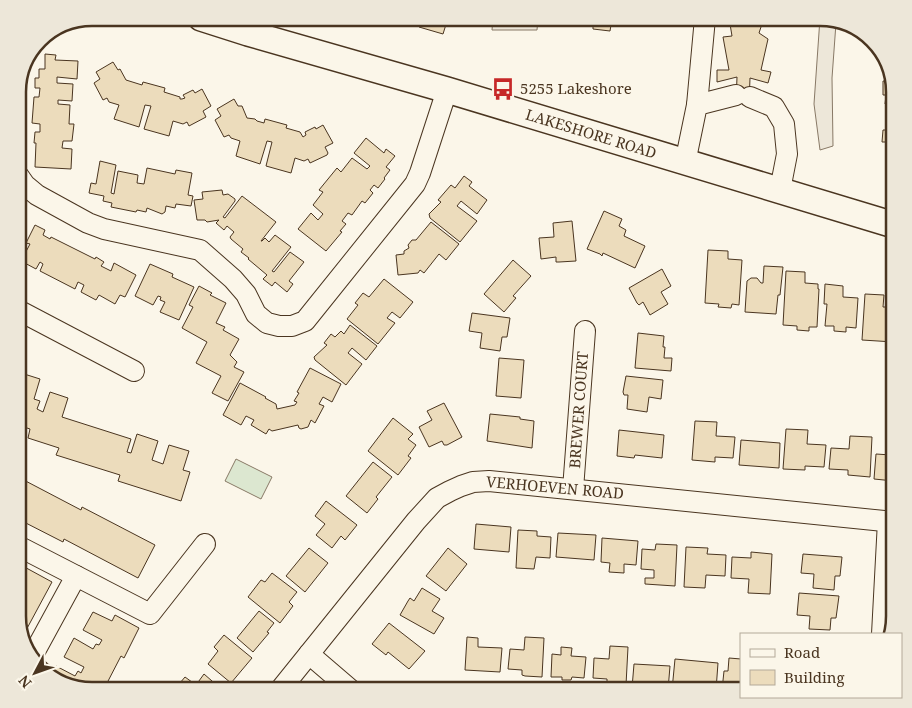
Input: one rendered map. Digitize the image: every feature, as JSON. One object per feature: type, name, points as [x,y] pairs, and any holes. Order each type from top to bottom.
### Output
[{"type":"main road","name":"LAKESHORE ROAD","points":[[228,26],[886,223]]},
{"type":"street","points":[[685,163],[697,105],[704,26]]},
{"type":"street","points":[[26,185],[37,195],[88,223],[104,229],[200,250],[233,279],[246,294],[256,314],[267,323],[279,326],[292,326],[305,321],[415,184],[447,90]]},
{"type":"street","points":[[697,105],[743,96],[774,108],[784,124],[787,154],[780,190]]},
{"type":"street","points":[[26,314],[134,371]]},
{"type":"street","name":"BREWER COURT","points":[[573,489],[585,331]]},
{"type":"street","name":"VERHOEVEN ROAD","points":[[286,682],[416,521],[437,498],[473,482],[490,481],[886,520]]},
{"type":"street","points":[[26,550],[150,614],[205,544]]},
{"type":"street","points":[[37,648],[76,576]]},
{"type":"street","points":[[882,633],[886,584]]},
{"type":"street","points":[[309,654],[342,682]]},
{"type":"green space","points":[[236,459],[272,477],[261,499],[225,481]]},
{"type":"shaded area","points":[[492,26],[537,26],[537,30],[492,30]]},
{"type":"shaded area","points":[[819,26],[836,29],[832,78],[833,146],[820,150],[814,104]]},
{"type":"building","points":[[419,26],[446,26],[443,34]]},
{"type":"building","points":[[593,26],[611,26],[610,31],[593,29]]},
{"type":"building","points":[[730,26],[761,26],[759,33],[768,39],[761,70],[771,72],[768,83],[750,78],[749,104],[736,103],[737,77],[717,82],[717,70],[729,70],[723,37],[732,36]]},
{"type":"building","points":[[45,54],[56,55],[55,60],[78,61],[77,79],[57,77],[57,83],[73,84],[72,101],[58,100],[58,104],[70,105],[69,124],[74,124],[72,141],[63,141],[62,148],[72,149],[71,169],[35,167],[35,132],[40,132],[40,124],[32,123],[34,97],[39,97],[40,88],[35,88],[35,78],[39,78],[39,69],[45,69]]},
{"type":"building","points":[[113,62],[118,70],[120,69],[126,80],[142,85],[143,82],[165,88],[164,92],[180,97],[180,99],[185,98],[183,95],[193,90],[195,93],[202,89],[211,106],[203,111],[206,117],[189,126],[187,122],[183,124],[173,121],[169,136],[144,129],[151,106],[145,105],[139,127],[114,119],[119,105],[109,102],[107,98],[103,100],[94,83],[100,79],[96,72]]},
{"type":"building","points":[[884,81],[886,95],[883,95]]},
{"type":"building","points":[[234,99],[238,106],[242,106],[247,118],[264,123],[265,119],[287,125],[286,128],[300,132],[303,137],[306,135],[305,132],[323,125],[333,143],[325,147],[327,155],[310,163],[308,159],[304,161],[295,158],[291,173],[266,166],[272,142],[267,141],[260,164],[236,156],[240,141],[231,138],[229,135],[224,137],[215,120],[221,116],[217,109]]},
{"type":"building","points":[[883,130],[886,130],[886,142],[882,142]]},
{"type":"building","points":[[366,138],[384,153],[386,149],[395,156],[386,167],[390,170],[385,179],[378,188],[374,185],[370,190],[373,193],[365,203],[362,201],[352,215],[348,213],[342,221],[346,224],[340,231],[342,232],[326,251],[298,229],[311,213],[318,220],[323,214],[313,205],[323,192],[319,190],[337,168],[341,172],[352,158],[367,169],[370,166],[354,153]]},
{"type":"building","points":[[100,161],[116,165],[111,193],[114,194],[118,171],[138,175],[137,183],[144,184],[147,168],[175,174],[176,170],[192,173],[188,195],[193,196],[191,206],[176,204],[175,208],[166,206],[165,212],[162,214],[147,208],[146,212],[137,210],[136,212],[111,207],[112,203],[103,201],[104,196],[89,193],[91,183],[96,184]]},
{"type":"building","points":[[464,176],[472,182],[469,186],[487,200],[477,214],[461,201],[457,206],[477,221],[460,242],[430,218],[429,214],[441,202],[438,200],[451,185],[455,188]]},
{"type":"building","points":[[222,190],[223,195],[228,194],[235,199],[223,217],[225,218],[242,196],[276,222],[261,241],[265,238],[269,242],[275,235],[291,247],[272,271],[274,272],[290,252],[304,262],[289,281],[293,284],[287,292],[275,282],[272,286],[263,279],[267,275],[241,252],[243,249],[230,237],[234,232],[227,226],[224,230],[216,223],[219,220],[207,222],[205,220],[197,220],[194,200],[203,199],[202,192]]},
{"type":"building","points":[[604,211],[622,219],[619,226],[626,230],[624,236],[645,246],[635,268],[603,253],[602,256],[587,249]]},
{"type":"building","points":[[572,221],[576,261],[556,262],[556,257],[541,259],[539,238],[554,237],[553,223]]},
{"type":"building","points":[[431,222],[459,244],[446,260],[439,254],[424,273],[420,270],[418,273],[398,275],[396,255],[404,254],[412,240],[416,240]]},
{"type":"building","points":[[35,225],[45,230],[43,235],[50,239],[51,237],[95,259],[96,257],[104,262],[101,266],[111,271],[114,263],[136,275],[125,297],[120,295],[115,304],[99,295],[96,300],[81,292],[84,285],[78,282],[75,289],[40,271],[43,264],[40,262],[36,269],[26,264],[26,252],[30,244],[26,243]]},
{"type":"building","points":[[708,250],[728,251],[728,259],[742,260],[739,305],[732,304],[731,308],[718,307],[719,304],[705,303]]},
{"type":"building","points":[[513,260],[531,276],[513,296],[516,298],[504,312],[484,294]]},
{"type":"building","points":[[150,264],[173,274],[172,277],[194,287],[179,320],[160,312],[165,302],[160,300],[161,297],[158,296],[153,305],[135,296]]},
{"type":"building","points":[[764,266],[783,267],[776,314],[745,312],[747,281],[751,278],[757,278],[763,283]]},
{"type":"building","points":[[662,269],[671,286],[661,292],[668,304],[650,315],[643,302],[639,305],[637,303],[629,288]]},
{"type":"building","points":[[786,271],[805,272],[805,283],[818,284],[817,327],[809,327],[809,331],[797,330],[797,326],[783,325]]},
{"type":"building","points":[[384,279],[413,302],[400,318],[392,312],[387,318],[395,323],[378,344],[347,319],[358,305],[355,303],[363,293],[369,297]]},
{"type":"building","points":[[825,284],[843,286],[843,297],[858,298],[856,328],[846,327],[846,332],[834,331],[834,326],[825,326],[827,304],[824,304]]},
{"type":"building","points":[[199,286],[212,293],[210,295],[226,303],[216,323],[225,327],[223,330],[239,339],[230,355],[237,362],[234,367],[244,372],[228,401],[212,393],[221,376],[196,363],[207,342],[182,328],[193,307],[189,305]]},
{"type":"building","points":[[865,294],[884,295],[883,307],[886,307],[886,342],[862,340]]},
{"type":"building","points":[[472,313],[510,318],[507,337],[502,337],[500,351],[480,348],[482,333],[469,331]]},
{"type":"building","points":[[350,325],[377,346],[366,360],[352,348],[348,353],[362,364],[346,385],[315,360],[314,357],[327,345],[324,343],[331,334],[335,337],[341,331],[344,334]]},
{"type":"building","points":[[638,333],[664,336],[664,358],[672,358],[671,371],[635,368]]},
{"type":"building","points":[[499,358],[524,360],[521,398],[496,396]]},
{"type":"building","points":[[310,368],[341,384],[332,402],[323,397],[319,404],[324,406],[315,423],[311,420],[308,427],[301,429],[298,425],[272,431],[269,429],[266,434],[251,425],[254,420],[246,416],[241,425],[223,415],[240,383],[276,404],[277,409],[295,405],[297,402],[294,401],[299,393],[297,392]]},
{"type":"building","points":[[26,375],[40,379],[34,399],[40,401],[37,409],[43,412],[50,392],[68,398],[62,417],[131,439],[127,452],[131,453],[137,434],[158,441],[152,460],[163,464],[169,445],[189,451],[183,470],[190,472],[181,501],[118,481],[120,475],[56,455],[59,448],[28,438],[30,429],[26,428]]},
{"type":"building","points":[[626,376],[663,380],[661,399],[649,397],[647,412],[627,409],[628,395],[624,395],[623,392]]},
{"type":"building","points":[[444,403],[462,437],[447,445],[444,445],[442,441],[429,447],[419,427],[432,420],[427,411]]},
{"type":"building","points":[[490,414],[520,417],[520,419],[534,421],[532,448],[487,441]]},
{"type":"building","points":[[393,418],[413,434],[408,439],[416,445],[408,456],[411,458],[398,475],[368,451]]},
{"type":"building","points":[[695,421],[717,422],[716,436],[735,437],[733,458],[715,457],[715,462],[692,460]]},
{"type":"building","points":[[786,429],[808,430],[807,444],[826,445],[824,467],[805,466],[805,470],[783,469]]},
{"type":"building","points":[[619,430],[664,435],[662,458],[635,455],[634,458],[617,456]]},
{"type":"building","points":[[850,436],[872,437],[870,477],[848,475],[848,470],[829,469],[831,448],[849,449]]},
{"type":"building","points":[[741,440],[780,443],[779,468],[739,465]]},
{"type":"building","points":[[876,454],[886,455],[886,480],[874,479]]},
{"type":"building","points":[[373,462],[392,477],[376,497],[378,499],[367,513],[346,496]]},
{"type":"building","points":[[26,481],[81,510],[82,507],[155,545],[138,578],[64,539],[63,542],[26,523]]},
{"type":"building","points":[[326,501],[357,525],[345,540],[341,536],[332,548],[316,535],[325,524],[315,516]]},
{"type":"building","points":[[476,524],[511,527],[509,552],[474,549]]},
{"type":"building","points":[[518,530],[537,531],[537,536],[551,537],[550,558],[536,557],[534,569],[516,568]]},
{"type":"building","points":[[558,533],[596,535],[594,560],[556,557]]},
{"type":"building","points":[[602,538],[638,541],[636,565],[624,564],[624,573],[609,572],[610,563],[601,562]]},
{"type":"building","points":[[656,544],[677,545],[675,586],[645,584],[645,578],[654,578],[654,570],[641,569],[642,549],[655,550]]},
{"type":"building","points":[[686,547],[708,548],[707,554],[726,555],[725,576],[706,575],[705,588],[684,587]]},
{"type":"building","points":[[309,548],[328,563],[305,592],[286,576]]},
{"type":"building","points":[[448,548],[467,564],[446,591],[426,576]]},
{"type":"building","points":[[751,552],[772,554],[770,594],[748,593],[749,579],[731,578],[732,557],[751,558]]},
{"type":"building","points":[[803,554],[842,557],[840,576],[835,576],[834,590],[813,588],[814,574],[801,573]]},
{"type":"building","points":[[26,568],[52,582],[27,628]]},
{"type":"building","points":[[272,573],[297,592],[289,602],[293,606],[280,623],[248,597],[261,580],[265,582]]},
{"type":"building","points":[[422,588],[440,599],[432,611],[444,618],[434,634],[400,615],[410,598],[414,601]]},
{"type":"building","points":[[799,593],[839,596],[836,618],[831,618],[830,630],[809,629],[810,616],[797,615]]},
{"type":"building","points":[[259,611],[274,623],[267,632],[269,633],[253,652],[237,638]]},
{"type":"building","points":[[93,612],[112,621],[115,615],[139,628],[124,658],[121,656],[108,682],[79,680],[60,673],[60,668],[75,676],[78,671],[81,673],[84,667],[64,657],[74,638],[93,649],[102,640],[83,630]]},
{"type":"building","points":[[389,623],[425,651],[409,669],[388,652],[386,655],[372,644]]},
{"type":"building","points":[[224,635],[252,658],[232,682],[230,682],[208,664],[218,651],[214,647]]},
{"type":"building","points":[[467,637],[478,638],[478,647],[502,648],[500,672],[465,670]]},
{"type":"building","points":[[525,637],[544,638],[542,677],[525,676],[522,675],[522,670],[508,669],[510,649],[524,650]]},
{"type":"building","points":[[610,646],[628,647],[626,682],[607,682],[607,679],[593,678],[594,658],[609,659]]},
{"type":"building","points":[[561,647],[572,648],[571,656],[586,657],[584,678],[572,677],[571,680],[562,680],[562,677],[551,677],[552,654],[561,655]]},
{"type":"building","points":[[729,658],[740,659],[740,682],[723,682],[724,671],[728,671]]},
{"type":"building","points":[[675,659],[718,663],[717,682],[673,682]]},
{"type":"building","points":[[634,664],[670,666],[669,682],[632,682]]},
{"type":"building","points":[[204,674],[213,682],[198,682]]},
{"type":"building","points":[[185,677],[192,682],[181,682]]},
{"type":"place","name":"5255 Lakeshore","points":[[503,89]]}]
